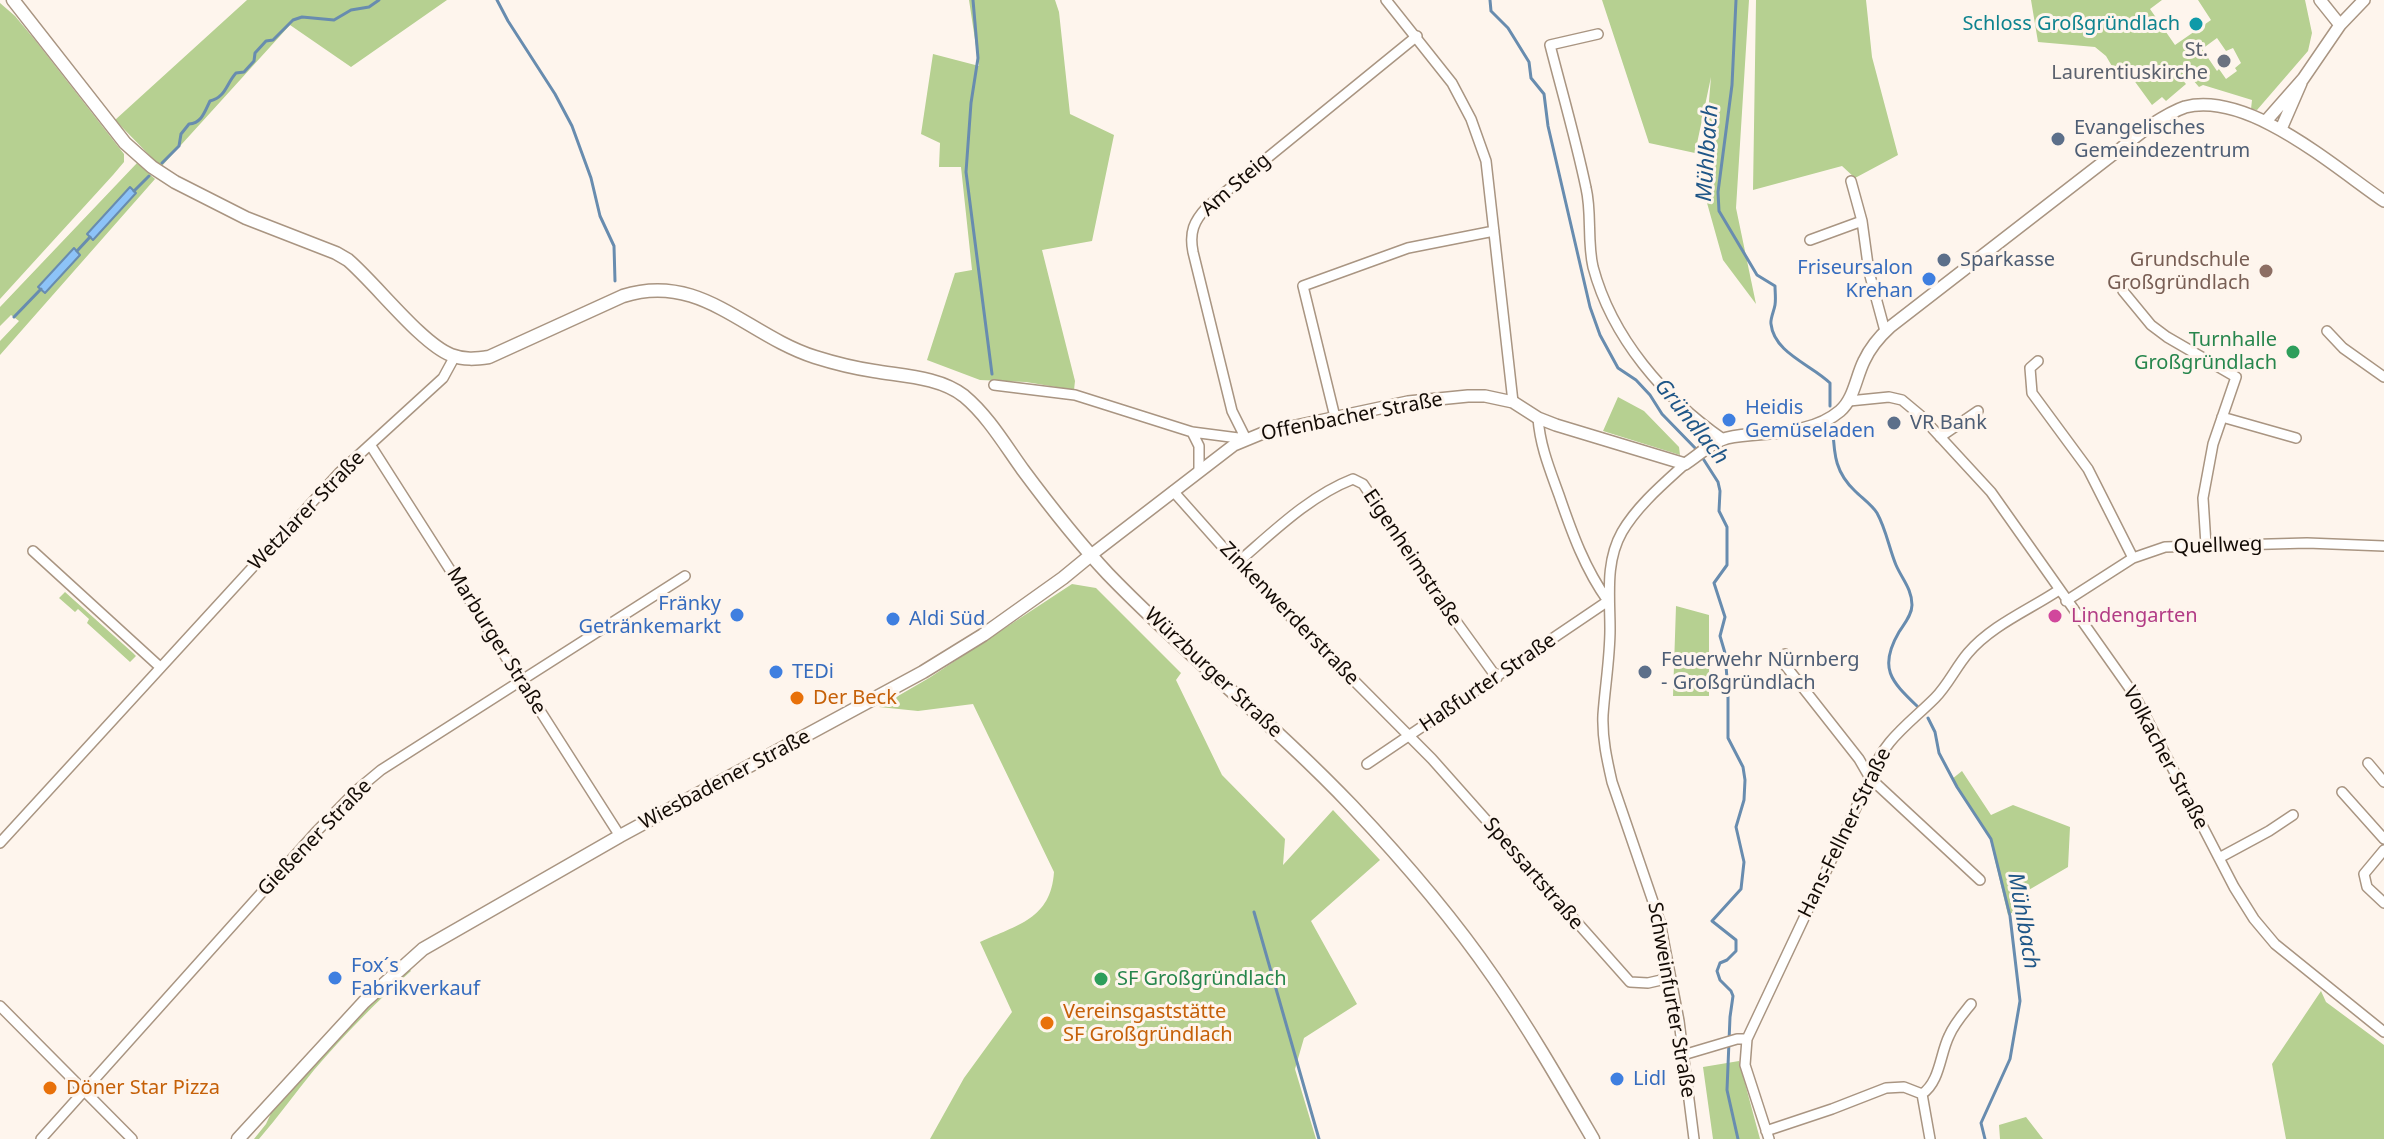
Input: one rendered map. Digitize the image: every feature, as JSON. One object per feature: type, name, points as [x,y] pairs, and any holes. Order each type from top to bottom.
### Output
[{"type":"main road","points":[[13,0],[125,143],[152,167],[246,218],[348,260],[423,334],[441,350],[455,356]]},
{"type":"main road","name":"Würzburger Straße","points":[[455,356],[472,359],[489,357],[613,300],[640,291],[672,289],[703,298],[787,347],[811,356],[937,383],[963,395],[981,413],[1091,555],[1148,615],[1340,793],[1429,892],[1529,1030],[1593,1139]]},
{"type":"main road","name":"Wiesbadener Straße","points":[[238,1139],[364,1002],[412,957],[447,933],[923,672],[983,635],[1091,555]]},
{"type":"street","points":[[1386,0],[1452,83],[1471,119],[1486,161],[1513,402]]},
{"type":"street","points":[[2320,0],[2340,25]]},
{"type":"street","points":[[2273,125],[2340,25],[2364,0]]},
{"type":"street","points":[[1598,34],[1550,45],[1587,191],[1592,265],[1609,311],[1623,335],[1657,382],[1718,442]]},
{"type":"street","name":"Am Steig","points":[[1240,442],[1193,252],[1191,240],[1194,224],[1207,207],[1417,36]]},
{"type":"street","points":[[1688,462],[1718,442],[1796,430],[1835,415],[1849,401],[1865,359],[1885,331],[2163,117],[2185,107],[2207,106],[2235,111],[2273,125],[2384,201]]},
{"type":"street","points":[[1851,181],[1862,221],[1869,272],[1885,331]]},
{"type":"street","points":[[1810,240],[1862,221]]},
{"type":"street","points":[[1335,417],[1303,286],[1393,252],[1494,231]]},
{"type":"street","points":[[2123,291],[2151,325],[2236,377],[2213,444],[2203,498],[2206,545]]},
{"type":"street","points":[[2327,331],[2343,348],[2384,377]]},
{"type":"street","name":"Wetzlarer Straße","points":[[0,843],[339,473],[443,378],[455,356]]},
{"type":"street","points":[[2038,361],[2030,368],[2032,393],[2088,469],[2133,558]]},
{"type":"street","name":"Offenbacher Straße","points":[[994,385],[1075,395],[1192,432],[1240,442],[1263,433],[1408,402],[1485,396],[1513,402],[1538,418],[1673,462],[1688,462]]},
{"type":"street","name":"Volkacher Straße","points":[[1849,401],[1896,397],[1910,406],[2007,513],[2135,696],[2254,919],[2275,944],[2384,1032]]},
{"type":"street","points":[[1940,437],[1978,411]]},
{"type":"street","points":[[2222,417],[2296,438]]},
{"type":"street","points":[[1538,418],[1540,442],[1578,548],[1595,583],[1608,601]]},
{"type":"street","points":[[1192,432],[1199,446],[1199,472]]},
{"type":"street","name":"Wiesbadener Straße","points":[[1091,555],[1240,442]]},
{"type":"street","name":"Marburger Straße","points":[[371,446],[620,836]]},
{"type":"street","name":"Schweinfurter Straße","points":[[1688,462],[1659,487],[1622,531],[1616,546],[1609,580],[1610,629],[1603,718],[1606,758],[1617,800],[1657,906],[1679,1021],[1694,1139]]},
{"type":"street","name":"Eigenheimstraße","points":[[1237,563],[1296,513],[1353,479],[1363,484],[1497,678]]},
{"type":"street","name":"Zinkenwerderstraße","points":[[1173,491],[1237,563],[1409,735]]},
{"type":"street","name":"Quellweg","points":[[2066,601],[2133,558],[2165,547],[2307,543],[2384,546]]},
{"type":"street","points":[[33,551],[160,667]]},
{"type":"street","name":"Gießener Straße","points":[[41,1139],[357,790],[381,770],[685,576]]},
{"type":"street","points":[[1595,583],[1603,584],[1609,580]]},
{"type":"street","name":"Hans-Fellner-Straße","points":[[1767,1135],[1745,1065],[1742,1039],[1876,760],[1891,738],[1938,695],[1969,652],[2017,614],[2059,590]]},
{"type":"street","name":"Haßfurter Straße","points":[[1367,764],[1608,601]]},
{"type":"street","points":[[1785,654],[1785,665],[1859,759],[1870,778],[1980,880]]},
{"type":"street","name":"Spessartstraße","points":[[1409,735],[1630,982],[1648,983],[1670,978]]},
{"type":"street","points":[[2368,763],[2384,782]]},
{"type":"street","points":[[2342,792],[2384,839]]},
{"type":"street","points":[[2219,858],[2293,815]]},
{"type":"street","points":[[2384,850],[2364,874],[2367,887],[2384,903]]},
{"type":"street","points":[[1922,1094],[1934,1079],[1955,1023],[1971,1004]]},
{"type":"street","points":[[0,1006],[132,1139]]},
{"type":"street","points":[[1683,1055],[1742,1039]]},
{"type":"street","points":[[1767,1135],[1886,1088],[1904,1087],[1922,1094]]},
{"type":"street","points":[[1922,1094],[1930,1139]]},
{"type":"green space","points":[[247,0],[447,0],[351,67],[290,25],[161,167],[115,120]]},
{"type":"green space","points":[[969,0],[1055,0],[1059,12],[1070,114],[1114,135],[1092,241],[1042,250],[1075,381],[1074,390],[1026,382],[980,380],[927,360],[955,273],[972,270],[961,167],[939,167],[940,143],[921,134],[933,54],[979,66]]},
{"type":"green space","points":[[1602,0],[1749,0],[1736,208],[1756,304],[1723,260],[1702,185],[1711,77],[1695,153],[1649,143]]},
{"type":"green space","points":[[1756,0],[1866,0],[1872,57],[1898,155],[1855,178],[1842,166],[1753,190]]},
{"type":"green space","points":[[2031,0],[2162,0],[2150,9],[2175,45],[2211,20],[2198,0],[2305,0],[2312,33],[2308,51],[2257,110],[2251,109],[2252,100],[2203,85],[2199,87],[2186,72],[2180,77],[2186,84],[2166,101],[2162,97],[2152,105],[2125,68],[2116,73],[2106,56],[2095,47],[2038,42]],"holes":[[[2217,38],[2226,51],[2233,48],[2241,63],[2235,68],[2237,71],[2226,79],[2202,49]]]},
{"type":"green space","points":[[0,3],[35,40],[124,154],[124,162],[0,299]]},
{"type":"green space","points":[[137,163],[155,179],[0,355],[0,341],[19,321],[11,315],[0,326],[0,307]],"holes":[[[74,248],[80,254],[45,292],[38,286]]]},
{"type":"green space","points":[[1618,397],[1644,411],[1679,447],[1680,455],[1603,431]]},
{"type":"green space","points":[[1072,584],[1096,588],[1181,673],[1176,680],[1222,775],[1285,839],[1283,865],[1333,810],[1380,860],[1311,921],[1357,1004],[1304,1038],[1295,1069],[1316,1139],[930,1139],[964,1078],[1012,1012],[980,942],[1019,925],[1039,910],[1051,888],[1054,872],[973,704],[918,711],[879,707],[929,678]]},
{"type":"green space","points":[[65,592],[136,656],[130,662],[87,623],[89,619],[78,609],[75,612],[59,598]]},
{"type":"green space","points":[[1676,606],[1709,615],[1709,696],[1673,696]]},
{"type":"green space","points":[[1962,771],[1991,815],[2013,805],[2070,827],[2068,867],[2027,891],[2028,904],[2008,915],[1990,839],[1952,779]]},
{"type":"green space","points":[[409,969],[411,971],[325,1057],[259,1139],[254,1139],[273,1109],[378,996]]},
{"type":"green space","points":[[2321,991],[2326,1002],[2384,1045],[2384,1139],[2286,1139],[2272,1064]]},
{"type":"green space","points":[[1739,1061],[1760,1139],[1713,1139],[1703,1067]]},
{"type":"green space","points":[[2026,1117],[2043,1139],[2000,1139],[1999,1125]]},
{"type":"water","points":[[130,187],[136,193],[93,240],[87,234]]},
{"type":"water","points":[[74,248],[80,255],[45,293],[38,287]]},
{"type":"waterway","points":[[162,163],[179,146],[181,134],[202,116],[210,101],[223,93],[236,73],[244,72],[266,41],[273,40],[293,20],[302,17],[334,20],[379,0]]},
{"type":"waterway","points":[[497,0],[572,126],[591,178],[600,216],[614,246],[615,281]]},
{"type":"waterway","points":[[973,0],[978,58],[966,172],[992,374]]},
{"type":"waterway","name":"Gründlach","points":[[1490,0],[1491,11],[1508,28],[1529,62],[1531,78],[1544,94],[1548,126],[1590,307],[1600,335],[1618,368],[1636,380],[1662,414],[1698,451]]},
{"type":"waterway","name":"Mühlbach","points":[[1736,0],[1732,85],[1718,192],[1719,211],[1757,275],[1775,286],[1771,322],[1779,343],[1830,383],[1830,406]]},
{"type":"waterway","points":[[134,191],[149,176]]},
{"type":"waterway","points":[[77,251],[90,237]]},
{"type":"waterway","points":[[14,317],[41,289]]},
{"type":"waterway","name":"Mühlbach","points":[[1833,430],[1835,456],[1840,471],[1877,513],[1910,594],[1911,612],[1893,644],[1889,665],[1894,681],[1917,706]]},
{"type":"waterway","name":"Gründlach","points":[[1702,457],[1718,482],[1719,511],[1727,527],[1727,565],[1714,583],[1725,617],[1720,636],[1725,653],[1728,691],[1728,738],[1743,767],[1745,780],[1744,800],[1736,827],[1744,862],[1741,889],[1712,921],[1736,940],[1736,951],[1720,963],[1717,971],[1733,996],[1727,1090],[1738,1139]]},
{"type":"waterway","name":"Mühlbach","points":[[1928,718],[1935,732],[1939,753],[1991,839],[2010,916],[2020,1001],[2010,1059],[1981,1123],[1985,1139]]},
{"type":"waterway","points":[[1254,912],[1319,1139]]},
{"type":"place","name":"Schloss Großgründlach","points":[[2196,24]]},
{"type":"place","name":"St. Laurentiuskirche","points":[[2224,61]]},
{"type":"place","name":"Evangelisches Gemeindezentrum","points":[[2058,139]]},
{"type":"place","name":"Sparkasse","points":[[1944,260]]},
{"type":"place","name":"Grundschule Großgründlach","points":[[2266,271]]},
{"type":"place","name":"Friseursalon Krehan","points":[[1929,279]]},
{"type":"place","name":"Turnhalle Großgründlach","points":[[2293,352]]},
{"type":"place","name":"Heidis Gemüseladen","points":[[1729,420]]},
{"type":"place","name":"VR Bank","points":[[1894,423]]},
{"type":"place","name":"Fränky Getränkemarkt","points":[[737,615]]},
{"type":"place","name":"Lindengarten","points":[[2055,616]]},
{"type":"place","name":"Aldi Süd","points":[[893,619]]},
{"type":"place","name":"TEDi","points":[[776,672]]},
{"type":"place","name":"Feuerwehr Nürnberg - Großgründlach","points":[[1645,672]]},
{"type":"place","name":"Der Beck","points":[[797,698]]},
{"type":"place","name":"Fox´s Fabrikverkauf","points":[[335,978]]},
{"type":"place","name":"SF Großgründlach","points":[[1101,979]]},
{"type":"place","name":"Vereinsgaststätte SF Großgründlach","points":[[1047,1023]]},
{"type":"place","name":"Lidl","points":[[1617,1079]]},
{"type":"place","name":"Döner Star Pizza","points":[[50,1088]]}]
